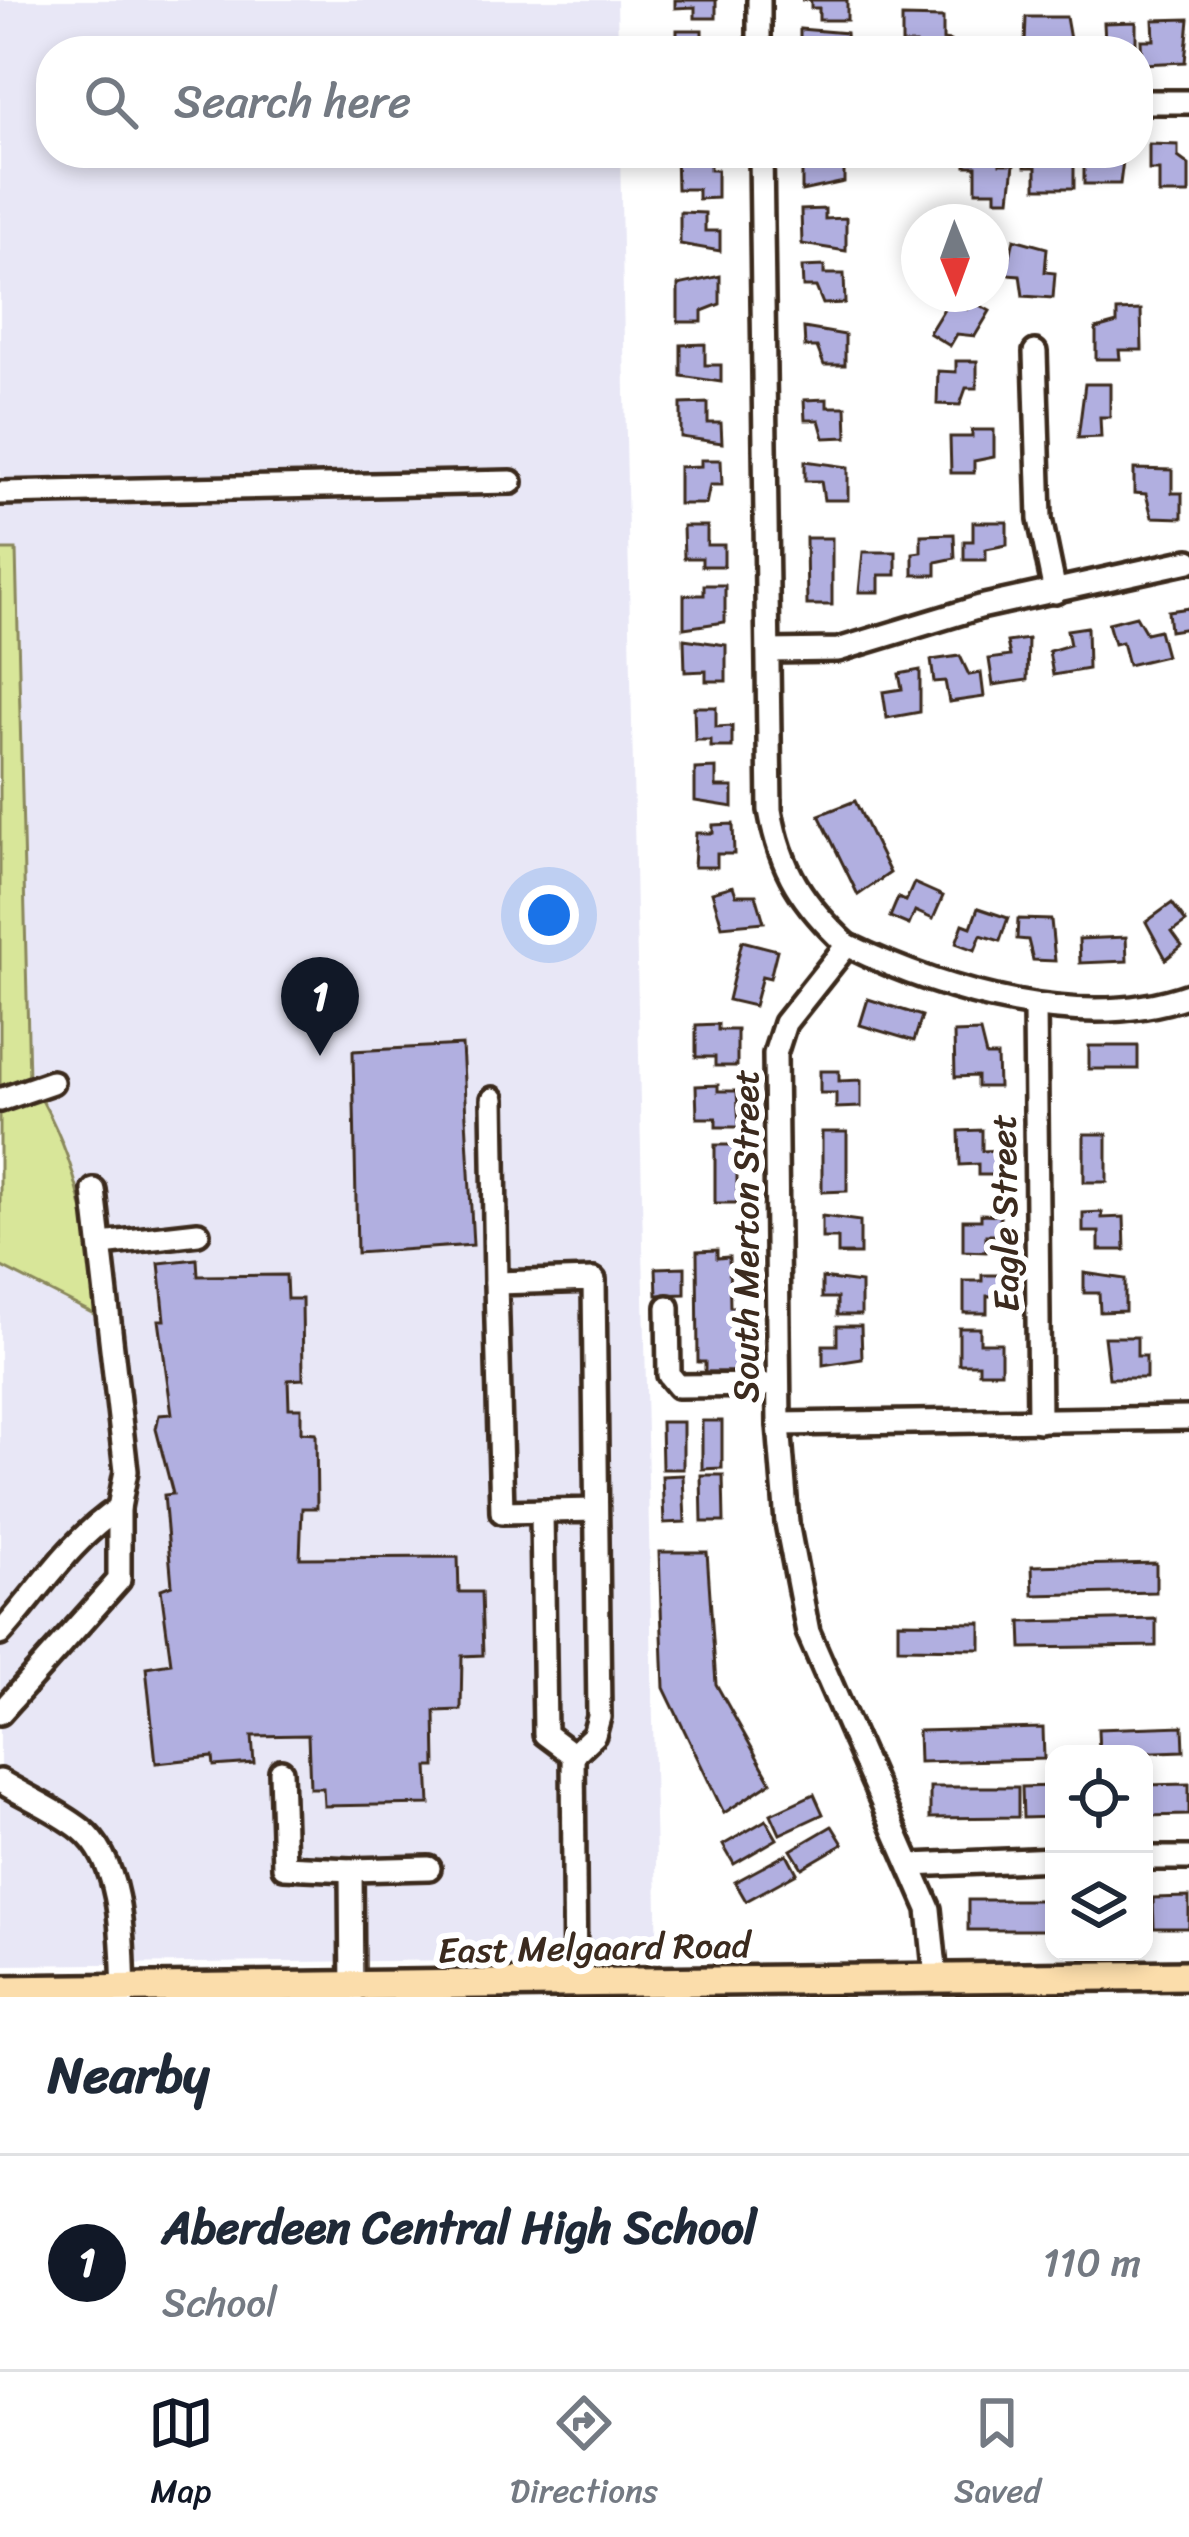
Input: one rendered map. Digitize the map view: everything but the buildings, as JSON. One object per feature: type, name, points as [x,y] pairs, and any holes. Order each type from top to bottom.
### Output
[{"type":"main road","name":"East Melgaard Road","points":[[0,1990],[352,1992],[574,1983],[1189,1975]]},
{"type":"street","points":[[759,0],[759,36]]},
{"type":"street","points":[[1153,102],[1189,102]]},
{"type":"street","points":[[761,168],[770,810],[776,848],[798,896],[847,945],[955,988],[1034,1006],[1106,1006],[1189,995]]},
{"type":"street","points":[[1035,352],[1040,519],[1055,592]]},
{"type":"street","points":[[0,493],[511,482]]},
{"type":"street","points":[[768,650],[838,650],[980,607],[1189,561]]},
{"type":"street","name":"South Merton Street","points":[[847,945],[785,1023],[775,1054],[778,1385],[787,1523],[808,1632],[929,1909],[936,1978]]},
{"type":"street","name":"Eagle Street","points":[[1034,1006],[1040,1420]]},
{"type":"street","points":[[0,1100],[52,1082]]},
{"type":"street","points":[[493,1100],[502,1511],[596,1510]]},
{"type":"street","points":[[0,1713],[119,1580],[119,1508],[126,1471],[94,1190]]},
{"type":"street","points":[[102,1244],[198,1233]]},
{"type":"street","points":[[496,1282],[594,1280],[599,1717],[595,1735],[573,1755],[574,1983]]},
{"type":"street","points":[[668,1306],[669,1375],[679,1386],[778,1385]]},
{"type":"street","points":[[779,1424],[1189,1418]]},
{"type":"street","points":[[0,1634],[68,1558],[80,1534],[119,1508]]},
{"type":"street","points":[[542,1511],[545,1734],[573,1755]]},
{"type":"street","points":[[281,1771],[284,1867],[429,1868]]},
{"type":"street","points":[[0,1781],[84,1830],[105,1858],[115,1892],[124,1993]]},
{"type":"street","points":[[1153,1858],[1189,1858]]},
{"type":"street","points":[[911,1865],[1045,1859]]},
{"type":"street","points":[[351,1870],[352,1992]]},
{"type":"shaded area","points":[[0,0],[617,0],[618,36],[36,36],[36,168],[620,168],[658,1958],[0,1965]]},
{"type":"green space","points":[[0,550],[16,550],[29,1079],[70,1164],[102,1318],[0,1266]]},
{"type":"place","name":"Aberdeen Central High School","points":[[320,1056]]}]
